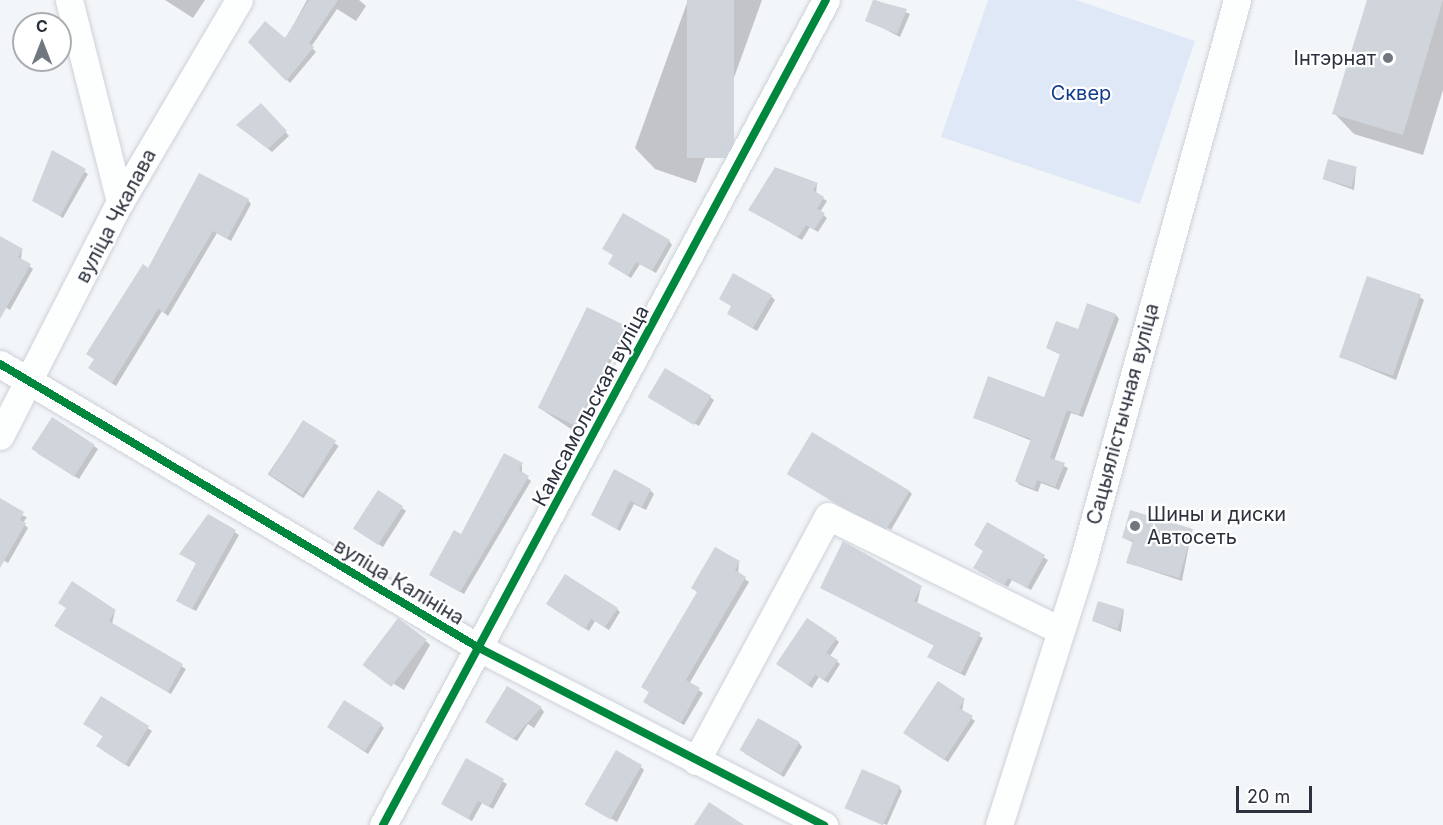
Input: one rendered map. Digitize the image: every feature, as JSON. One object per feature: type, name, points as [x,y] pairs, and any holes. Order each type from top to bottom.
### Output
[{"type":"street","points":[[69,0],[120,202]]},
{"type":"street","name":"вуліца Чкалава","points":[[0,436],[120,202],[239,0]]},
{"type":"street","name":"Камсамольская вуліца","points":[[383,825],[481,649],[826,0]]},
{"type":"street","name":"Сацыялістычная вуліца","points":[[999,825],[1060,630],[1237,0]]},
{"type":"street","name":"вуліца Калініна","points":[[0,364],[481,649],[813,822]]},
{"type":"street","points":[[696,761],[828,516],[1060,630]]},
{"type":"green space","name":"Сквер","points":[[988,0],[1076,0],[1195,41],[1140,204],[941,137]]},
{"type":"building","points":[[309,0],[338,0],[309,43],[314,47],[286,81],[248,42],[265,21],[285,38]]},
{"type":"building","points":[[687,0],[734,0],[734,158],[687,158]]},
{"type":"building","points":[[873,0],[907,9],[897,34],[865,21]]},
{"type":"building","name":"Інтэрнат","points":[[1367,0],[1443,0],[1403,135],[1332,114]]},
{"type":"building","points":[[261,103],[287,131],[268,149],[236,125]]},
{"type":"building","points":[[52,150],[86,169],[60,216],[32,201]]},
{"type":"building","points":[[1328,159],[1357,167],[1352,187],[1323,179]]},
{"type":"building","points":[[775,167],[818,183],[813,190],[824,197],[817,209],[825,213],[814,230],[806,225],[798,237],[748,210]]},
{"type":"building","points":[[199,173],[249,199],[227,239],[213,231],[164,313],[158,309],[112,383],[88,368],[94,359],[86,354],[143,264],[148,268]]},
{"type":"building","points":[[623,213],[670,240],[652,271],[636,262],[628,276],[608,264],[613,255],[602,249]]},
{"type":"building","points":[[0,236],[23,249],[18,257],[31,264],[0,319]]},
{"type":"building","points":[[733,273],[772,295],[753,328],[727,314],[731,306],[719,299]]},
{"type":"building","points":[[1367,276],[1421,295],[1393,376],[1339,357]]},
{"type":"building","points":[[1087,303],[1116,314],[1079,415],[1067,410],[1050,458],[1065,463],[1055,487],[1037,480],[1034,489],[1015,481],[1031,439],[973,418],[988,376],[1044,397],[1060,354],[1046,348],[1056,321],[1078,329]]},
{"type":"building","points":[[587,307],[626,326],[577,427],[538,408]]},
{"type":"building","points":[[665,368],[711,396],[694,425],[647,397]]},
{"type":"building","points":[[52,417],[95,445],[74,477],[31,449]]},
{"type":"building","points":[[303,420],[336,441],[302,495],[269,474]]},
{"type":"building","points":[[812,432],[910,491],[884,533],[787,474]]},
{"type":"building","points":[[504,453],[523,463],[519,470],[529,476],[460,592],[429,575],[454,530],[461,534]]},
{"type":"building","points":[[614,469],[651,489],[642,507],[630,501],[617,529],[591,515]]},
{"type":"building","points":[[378,490],[403,506],[378,545],[353,529]]},
{"type":"building","points":[[0,498],[24,512],[20,520],[26,523],[0,568]]},
{"type":"building","points":[[1130,510],[1193,529],[1179,578],[1126,563],[1133,541],[1122,538]]},
{"type":"building","points":[[208,514],[236,530],[192,609],[176,601],[196,563],[179,554]]},
{"type":"building","points":[[987,522],[1045,555],[1027,588],[1008,578],[1004,585],[973,568],[983,551],[974,545]]},
{"type":"building","points":[[843,541],[922,586],[914,601],[981,633],[961,673],[927,657],[934,645],[820,588]]},
{"type":"building","points":[[715,547],[740,561],[735,570],[746,577],[686,680],[700,688],[681,723],[643,702],[649,692],[641,687],[697,592],[691,588]]},
{"type":"building","points":[[565,574],[618,608],[605,627],[591,619],[585,629],[546,604]]},
{"type":"building","points":[[72,581],[116,610],[109,621],[183,664],[168,692],[54,626],[66,608],[58,603]]},
{"type":"building","points":[[1098,601],[1124,609],[1118,629],[1092,621]]},
{"type":"building","points":[[398,618],[427,640],[391,687],[362,665]]},
{"type":"building","points":[[807,618],[837,638],[826,653],[838,660],[824,680],[815,675],[808,685],[776,664]]},
{"type":"building","points":[[938,681],[965,699],[959,708],[973,716],[944,760],[903,733]]},
{"type":"building","points":[[507,686],[542,707],[513,739],[485,722]]},
{"type":"building","points":[[101,696],[149,726],[125,765],[96,746],[103,736],[83,724]]},
{"type":"building","points":[[344,700],[382,724],[365,751],[327,727]]},
{"type":"building","points":[[758,718],[800,742],[781,774],[740,750]]},
{"type":"building","points":[[616,750],[642,765],[610,820],[584,805]]},
{"type":"building","points":[[466,758],[504,779],[489,807],[478,801],[468,819],[441,804]]},
{"type":"building","points":[[862,769],[900,786],[883,825],[845,808]]},
{"type":"building","points":[[709,802],[744,825],[694,825]]},
{"type":"cycle path","points":[[383,825],[826,0]]},
{"type":"cycle path","points":[[0,364],[481,649],[824,825]]},
{"type":"place","name":"Інтэрнат","points":[[1388,58]]},
{"type":"place","name":"Шины и диски Автосеть","points":[[1135,526]]}]
